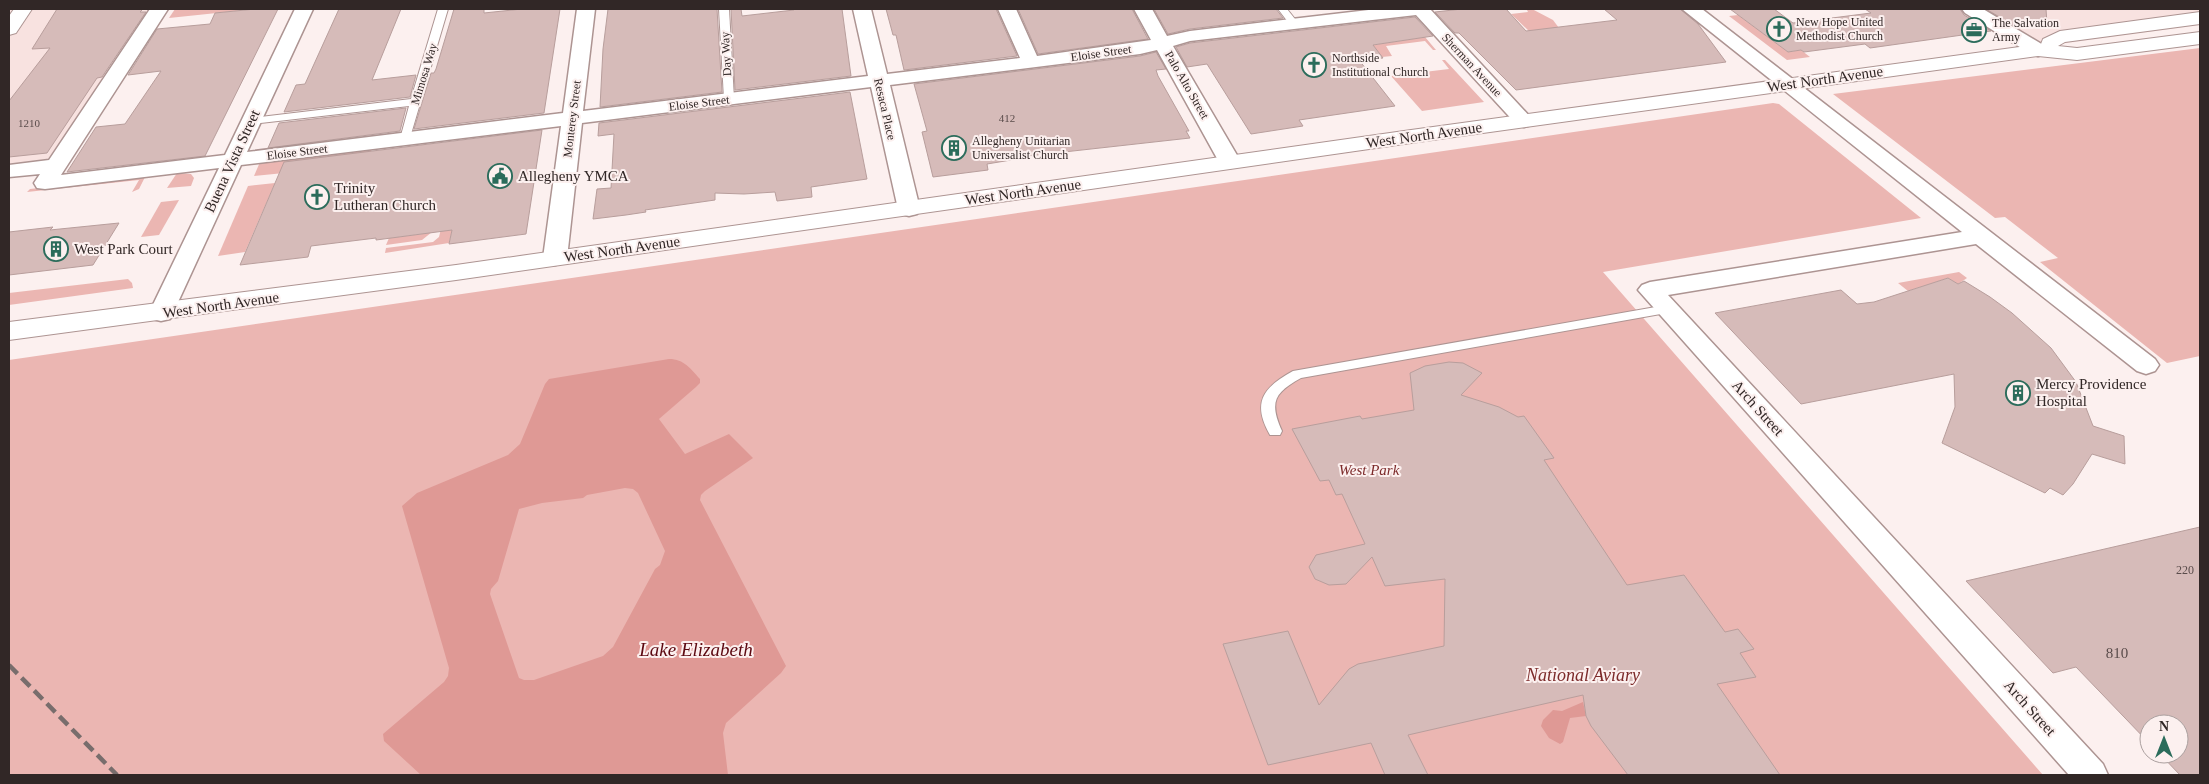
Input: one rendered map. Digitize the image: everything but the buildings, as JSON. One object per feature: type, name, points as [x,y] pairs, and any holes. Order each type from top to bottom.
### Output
[{"type":"main road","points":[[9,28],[23,9]]},
{"type":"main road","name":"West North Avenue","points":[[2038,50],[2060,37],[2200,18]]},
{"type":"main road","name":"West North Avenue","points":[[9,331],[161,313],[2038,50],[2077,54],[2200,38]]},
{"type":"street","points":[[9,171],[56,166],[160,9]]},
{"type":"street","name":"Buena Vista Street","points":[[161,313],[304,9]]},
{"type":"street","name":"Monterey Street","points":[[555,258],[586,9]]},
{"type":"street","name":"Resaca Place","points":[[862,9],[909,209]]},
{"type":"street","points":[[1007,9],[1030,62]]},
{"type":"street","name":"Palo Alto Street","points":[[1144,9],[1230,162]]},
{"type":"street","name":"Eloise Street","points":[[56,166],[45,184],[1030,62],[1163,43],[1190,36],[1420,9]]},
{"type":"street","name":"Sherman Avenue","points":[[1420,9],[1524,121]]},
{"type":"street","points":[[1691,9],[2146,365]]},
{"type":"street","points":[[1971,9],[2038,50]]},
{"type":"street","name":"Arch Street","points":[[1981,236],[1650,290],[2091,775]]},
{"type":"lane","name":"Mimosa Way","points":[[405,139],[443,9]]},
{"type":"lane","name":"Day Way","points":[[724,9],[729,99]]},
{"type":"lane","points":[[1282,9],[1294,24]]},
{"type":"lane","points":[[251,121],[416,102]]},
{"type":"lane","points":[[1274,430],[1269,419],[1267,404],[1271,392],[1283,382],[1298,374],[1667,309]]},
{"type":"shaded area","points":[[9,9],[159,9],[56,166],[9,171]]},
{"type":"shaded area","points":[[1971,9],[2200,9],[2200,25],[2060,44],[2038,50]]},
{"type":"green space","points":[[175,9],[255,9],[169,18]]},
{"type":"green space","points":[[1532,9],[1553,20],[1559,28],[1530,32],[1511,14],[1528,12],[1527,10]]},
{"type":"green space","points":[[1738,15],[1788,52],[1801,50],[1810,57],[1787,60],[1729,16]]},
{"type":"green space","points":[[1425,37],[1436,50],[1433,50],[1425,41],[1386,46],[1392,56],[1382,57],[1373,45]]},
{"type":"green space","points":[[2200,48],[2200,356],[2167,363],[2040,262],[2058,258],[2005,217],[1995,218],[1833,94]]},
{"type":"green space","points":[[1442,60],[1445,60],[1484,102],[1422,111],[1391,76],[1449,69]]},
{"type":"green space","name":"West Park","points":[[1773,103],[1779,104],[1921,218],[1603,272],[2043,775],[9,775],[9,360]]},
{"type":"green space","points":[[372,148],[371,152],[284,173],[254,176],[260,162]]},
{"type":"green space","points":[[468,165],[449,243],[385,253],[386,248],[433,242],[439,237],[456,167]]},
{"type":"green space","points":[[177,173],[191,174],[194,178],[191,186],[167,188]]},
{"type":"green space","points":[[145,177],[139,189],[132,192],[139,180],[27,192],[30,189]]},
{"type":"green space","points":[[275,183],[245,252],[218,256],[248,186]]},
{"type":"green space","points":[[179,200],[159,235],[141,237],[161,202]]},
{"type":"green space","points":[[427,219],[432,232],[422,240],[386,245],[389,238],[422,234]]},
{"type":"green space","points":[[1959,272],[1967,278],[1958,284],[1948,278],[1908,291],[1898,283]]},
{"type":"green space","points":[[128,279],[132,283],[133,288],[9,305],[9,293]]},
{"type":"water","name":"Lake Elizabeth","points":[[674,359],[687,365],[700,379],[700,383],[659,419],[685,454],[729,434],[753,458],[705,491],[701,495],[700,500],[786,666],[781,673],[726,723],[723,733],[728,775],[421,775],[384,741],[383,734],[444,682],[448,676],[449,668],[402,506],[417,493],[508,455],[520,444],[545,384],[549,379]],"holes":[[[625,488],[633,489],[638,493],[665,551],[660,565],[655,569],[613,647],[603,656],[534,680],[519,678],[490,594],[491,589],[498,581],[519,509],[542,503],[583,498],[587,495]]]},
{"type":"water","points":[[1583,702],[1586,716],[1570,718],[1563,742],[1560,744],[1549,738],[1541,726],[1543,720],[1553,710],[1562,711]]},
{"type":"railway","points":[[9,665],[117,775]]},
{"type":"place","name":"New Hope United Methodist Church","points":[[1779,29]]},
{"type":"place","name":"The Salvation Army","points":[[1974,30]]},
{"type":"place","name":"Northside Institutional Church","points":[[1314,65]]},
{"type":"place","name":"Allegheny Unitarian Universalist Church","points":[[954,148]]},
{"type":"place","name":"Allegheny YMCA","points":[[500,176]]},
{"type":"place","name":"Trinity Lutheran Church","points":[[317,197]]},
{"type":"place","name":"West Park Court","points":[[56,249]]},
{"type":"place","name":"Mercy Providence Hospital","points":[[2018,393]]},
{"type":"park label","name":"National Aviary","points":[[1583,675]]}]
